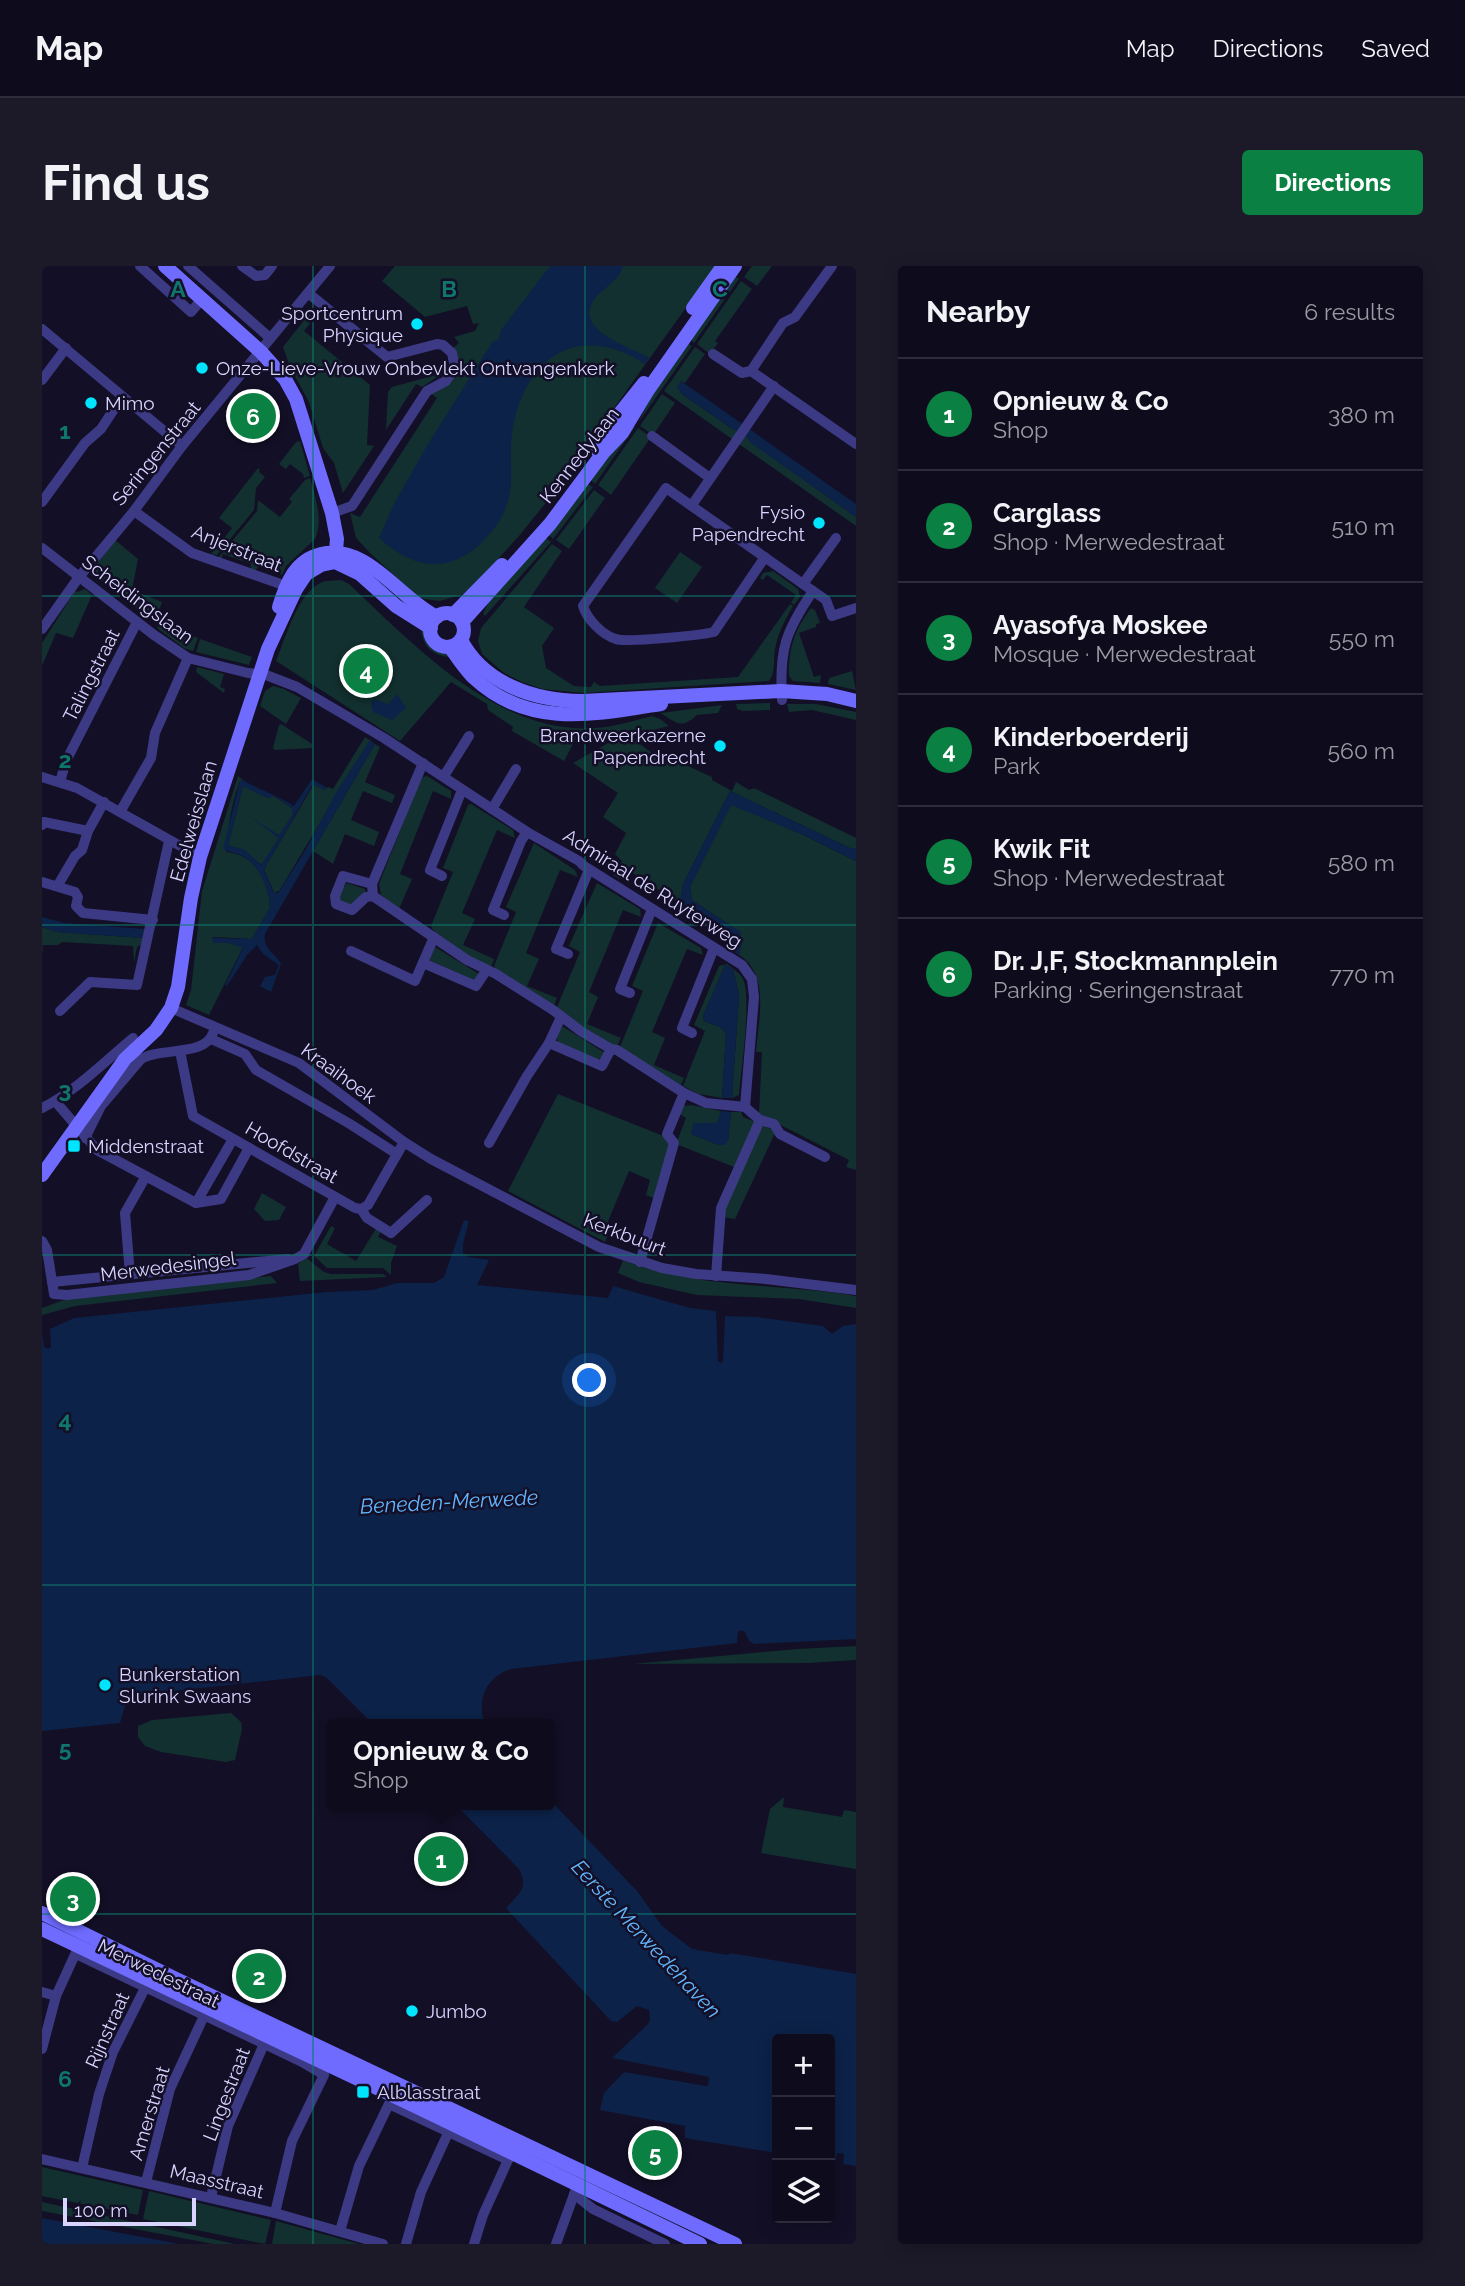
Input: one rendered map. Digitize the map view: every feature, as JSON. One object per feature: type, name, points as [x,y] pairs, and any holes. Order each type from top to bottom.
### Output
[{"type":"street","points":[[140,266],[191,312],[202,299]]},
{"type":"street","points":[[165,266],[261,352],[285,379],[296,399],[332,513],[337,539],[335,557],[351,554],[365,561],[434,623],[436,642],[455,643],[486,670],[509,685],[538,697],[582,701],[703,695],[827,694],[856,701]]},
{"type":"street","points":[[242,266],[256,276],[265,275],[272,266]]},
{"type":"street","name":"Seringenstraat","points":[[42,629],[79,576],[134,510],[182,446],[330,266]]},
{"type":"street","name":"Kennedylaan","points":[[457,618],[574,481],[723,266]]},
{"type":"street","name":"Kennedylaan","points":[[457,618],[494,589],[622,433],[648,390],[735,266]]},
{"type":"street","points":[[713,354],[742,373],[751,371],[783,323],[795,317],[832,266]]},
{"type":"street","points":[[195,268],[270,338]]},
{"type":"street","points":[[308,293],[387,357],[437,344],[448,348],[454,358],[455,368],[450,376],[427,391],[352,506],[332,513]]},
{"type":"street","points":[[42,328],[182,446]]},
{"type":"street","points":[[42,380],[66,348]]},
{"type":"street","points":[[751,371],[856,444]]},
{"type":"street","points":[[692,505],[774,386]]},
{"type":"street","points":[[42,502],[85,443],[101,429],[122,397]]},
{"type":"street","points":[[652,436],[710,478]]},
{"type":"street","points":[[765,557],[714,632],[617,640],[587,619],[583,606],[666,488],[692,505],[826,600],[832,617],[856,608]]},
{"type":"street","name":"Anjerstraat","points":[[134,510],[192,553],[291,588]]},
{"type":"street","points":[[803,584],[836,538]]},
{"type":"street","name":"Scheidingslaan","points":[[42,548],[188,659],[248,674],[259,674]]},
{"type":"street","name":"Edelweisslaan","points":[[172,1008],[200,857],[268,649],[300,565],[317,555],[335,557]]},
{"type":"street","points":[[781,695],[781,661],[786,637],[796,615],[813,591]]},
{"type":"street","points":[[434,623],[457,618],[464,631],[455,643]]},
{"type":"street","name":"Talingstraat","points":[[60,782],[66,761],[137,622]]},
{"type":"street","points":[[120,812],[151,758],[155,733],[188,659]]},
{"type":"street","name":"Admiraal de Ruyterweg","points":[[259,674],[297,687],[423,763],[527,832],[541,838],[742,965],[752,979],[754,997],[745,1107]]},
{"type":"street","points":[[443,776],[468,736]]},
{"type":"street","points":[[373,896],[372,884],[423,763]]},
{"type":"street","points":[[492,809],[516,769]]},
{"type":"street","points":[[42,777],[77,788],[200,857]]},
{"type":"street","points":[[442,876],[430,870],[462,790]]},
{"type":"street","points":[[58,886],[75,856],[82,850],[88,831],[104,802]]},
{"type":"street","points":[[42,825],[44,822],[88,831]]},
{"type":"street","points":[[504,915],[493,910],[527,832]]},
{"type":"street","points":[[60,1011],[90,982],[137,985],[169,841]]},
{"type":"street","points":[[568,954],[556,949],[589,870]]},
{"type":"street","points":[[372,884],[343,876],[335,896],[336,904],[352,911],[366,897],[373,896],[486,971],[496,974],[684,1093],[706,1103],[745,1107],[760,1120],[774,1124],[780,1134],[825,1157]]},
{"type":"street","points":[[42,882],[75,892],[78,897],[76,906],[82,912],[153,920]]},
{"type":"street","points":[[630,993],[620,989],[652,909]]},
{"type":"street","points":[[351,951],[415,981],[434,937]]},
{"type":"street","points":[[692,1033],[682,1028],[714,948]]},
{"type":"street","points":[[423,963],[476,986],[486,971]]},
{"type":"street","points":[[80,1132],[125,1059],[156,1030],[172,1008]]},
{"type":"street","name":"Kraaihoek","points":[[172,1008],[299,1063],[404,1142]]},
{"type":"street","points":[[489,1143],[548,1044],[561,1017]]},
{"type":"street","points":[[42,1175],[141,1059],[149,1054],[204,1045],[211,1039],[215,1026]]},
{"type":"street","points":[[42,1108],[55,1101],[133,1038]]},
{"type":"street","points":[[211,1039],[245,1054],[256,1070],[397,1154]]},
{"type":"street","points":[[548,1044],[602,1066],[611,1049]]},
{"type":"street","name":"Hoofdstraat","points":[[180,1051],[193,1116],[361,1209],[367,1218],[391,1233],[427,1200]]},
{"type":"street","points":[[640,1262],[674,1143],[667,1134],[684,1093]]},
{"type":"street","points":[[55,1101],[97,1150],[197,1203],[221,1199],[249,1148]]},
{"type":"street","points":[[716,1276],[721,1208],[760,1120]]},
{"type":"street","points":[[197,1203],[233,1139]]},
{"type":"street","points":[[361,1209],[368,1205],[404,1142]]},
{"type":"street","name":"Kerkbuurt","points":[[404,1142],[431,1159],[588,1241],[640,1262],[716,1276],[856,1290]]},
{"type":"street","points":[[130,1275],[125,1213],[146,1176]]},
{"type":"street","points":[[295,1259],[304,1254],[335,1197]]},
{"type":"street","name":"Merwedesingel","points":[[42,1241],[47,1250],[45,1265],[54,1294],[66,1296],[249,1275],[295,1259]]},
{"type":"street","name":"Merwedesingel","points":[[52,1282],[278,1258],[295,1259]]},
{"type":"street","name":"Merwedestraat","points":[[42,1913],[309,2060],[324,2075],[292,2141],[275,2213]]},
{"type":"street","name":"Merwedestraat","points":[[42,1929],[145,1988],[204,2016],[264,2044],[309,2060],[358,2071],[449,2131],[525,2157]]},
{"type":"street","points":[[42,2049],[56,1996],[77,1951]]},
{"type":"street","name":"Merwedestraat","points":[[77,1951],[163,1980],[358,2071],[525,2157],[576,2189],[700,2244]]},
{"type":"street","name":"Rijnstraat","points":[[82,2168],[99,2094],[113,2052],[145,1988]]},
{"type":"street","points":[[42,1992],[56,1996]]},
{"type":"street","name":"Amerstraat","points":[[146,2182],[170,2090],[204,2016]]},
{"type":"street","name":"Lingestraat","points":[[211,2197],[228,2126],[264,2044]]},
{"type":"street","name":"Merwedestraat","points":[[340,2231],[359,2166],[388,2104],[420,2112],[735,2244]]},
{"type":"street","points":[[406,2244],[421,2192],[449,2131]]},
{"type":"street","points":[[474,2244],[483,2215],[525,2157]]},
{"type":"street","name":"Maasstraat","points":[[42,2159],[211,2197],[383,2244]]},
{"type":"street","points":[[556,2244],[576,2189],[593,2209],[666,2244]]},
{"type":"green space","points":[[395,266],[716,266],[548,500],[519,536],[467,593],[440,601],[417,596],[370,553],[356,538],[350,513],[360,517],[437,398],[431,394],[448,383],[453,348],[459,343],[454,337],[475,331],[479,323],[473,324],[467,306],[425,317],[382,281]]},
{"type":"green space","points":[[752,266],[772,266],[757,286],[744,277]]},
{"type":"green space","points":[[734,276],[739,279],[694,343],[690,339]]},
{"type":"green space","points":[[741,281],[752,289],[715,341],[718,343],[710,354],[697,344]]},
{"type":"green space","points":[[309,314],[314,318],[304,331],[370,385],[367,445],[374,446],[343,493],[334,463],[323,448],[309,402],[290,367],[283,347]]},
{"type":"green space","points":[[687,343],[692,346],[638,423],[654,391]]},
{"type":"green space","points":[[695,347],[705,354],[685,383],[681,381],[679,389],[682,394],[739,431],[732,439],[664,391]]},
{"type":"green space","points":[[443,373],[422,387],[416,384],[386,430],[388,392],[392,387]]},
{"type":"green space","points":[[662,394],[675,403],[653,435],[640,426]]},
{"type":"green space","points":[[634,427],[595,484],[591,480],[611,452]]},
{"type":"green space","points":[[638,428],[651,437],[611,495],[598,485]]},
{"type":"green space","points":[[745,435],[752,443],[856,517],[856,526],[739,444]]},
{"type":"green space","points":[[300,441],[310,476],[304,478],[303,474],[290,464],[286,469],[279,464],[296,442]]},
{"type":"green space","points":[[258,468],[265,477],[256,488],[254,510],[217,555],[211,554],[232,528],[219,518]]},
{"type":"green space","points":[[310,478],[318,508],[318,532],[315,539],[286,566],[282,575],[258,566],[255,572],[250,571],[251,564],[223,554],[221,560],[217,559],[257,511],[258,500],[280,517],[292,502],[289,499],[305,480]]},
{"type":"green space","points":[[588,484],[593,487],[553,539],[549,535]]},
{"type":"green space","points":[[594,490],[605,498],[569,549],[556,540]]},
{"type":"green space","points":[[546,538],[551,542],[485,616],[483,614],[488,603]]},
{"type":"green space","points":[[115,540],[138,559],[132,590],[162,602],[155,623],[91,572]]},
{"type":"green space","points":[[552,544],[562,551],[524,607],[554,628],[542,646],[546,668],[574,686],[591,687],[594,682],[600,686],[738,677],[790,604],[793,606],[776,643],[771,678],[769,681],[584,693],[542,689],[504,673],[482,654],[478,641],[481,628]]},
{"type":"green space","points":[[680,552],[702,567],[677,603],[655,588]]},
{"type":"green space","points":[[773,571],[798,589],[800,597],[794,605],[791,602],[796,595],[767,575],[763,580],[760,578],[763,573]]},
{"type":"green space","points":[[341,580],[349,584],[429,658],[491,701],[524,717],[559,726],[594,728],[652,716],[659,718],[669,726],[629,736],[667,764],[673,759],[712,777],[712,780],[732,791],[736,782],[749,790],[754,788],[856,838],[856,848],[850,848],[730,791],[683,884],[680,903],[626,869],[619,879],[613,875],[622,861],[615,854],[626,833],[603,817],[618,793],[573,763],[610,742],[606,732],[579,733],[564,761],[512,731],[513,727],[488,710],[487,704],[451,682],[400,741],[276,661],[301,603],[317,585]]},
{"type":"green space","points":[[85,589],[92,595],[73,638],[56,633],[42,666],[42,643],[75,591]]},
{"type":"green space","points":[[811,608],[815,610],[820,623],[799,633],[814,677],[821,675],[820,683],[793,681],[789,676],[794,640]]},
{"type":"green space","points":[[159,624],[198,638],[193,651],[184,648],[157,628]]},
{"type":"green space","points":[[421,626],[432,643],[452,657],[439,655],[429,649],[423,639]]},
{"type":"green space","points":[[200,639],[252,657],[249,665],[196,652]]},
{"type":"green space","points":[[197,667],[224,674],[220,687],[225,689],[224,693],[196,672]]},
{"type":"green space","points":[[852,671],[856,690],[828,684],[829,678]]},
{"type":"green space","points":[[273,686],[301,698],[286,724],[260,706],[265,691]]},
{"type":"green space","points":[[770,703],[770,710],[743,711],[737,709],[736,704]]},
{"type":"green space","points":[[787,704],[816,704],[856,712],[856,720],[812,710],[789,712]]},
{"type":"green space","points":[[722,705],[718,713],[697,715],[683,723],[675,722],[661,713]]},
{"type":"green space","points":[[281,724],[312,744],[312,748],[275,750],[273,748]]},
{"type":"green space","points":[[365,737],[370,740],[279,891],[274,893],[264,869],[314,784],[324,790],[328,787],[333,789]]},
{"type":"green space","points":[[375,744],[380,747],[365,782],[395,795],[392,803],[363,791],[351,820],[379,832],[374,846],[345,834],[333,864],[313,851]]},
{"type":"green space","points":[[238,776],[243,780],[240,781],[232,807],[226,852],[242,856],[255,866],[266,887],[270,908],[252,939],[213,937],[213,943],[229,943],[243,947],[209,1015],[186,1005],[191,990],[202,891]]},
{"type":"green space","points":[[427,776],[451,791],[451,799],[433,791],[400,874],[412,879],[399,909],[381,895],[379,884],[416,790],[423,777]]},
{"type":"green space","points":[[243,786],[268,798],[274,796],[292,808],[292,816],[279,836],[266,827],[279,838],[262,865],[237,848],[228,846]]},
{"type":"green space","points":[[471,804],[513,830],[515,838],[497,830],[462,913],[475,919],[463,945],[494,959],[491,967],[448,943],[431,926],[453,872],[443,868],[468,805]]},
{"type":"green space","points":[[731,804],[856,861],[856,1170],[846,1167],[849,1160],[759,1114],[762,1052],[756,1052],[760,1013],[759,986],[749,964],[739,955],[742,941],[740,932],[692,900],[690,887]]},
{"type":"green space","points":[[534,843],[575,870],[578,877],[560,870],[526,953],[539,959],[527,986],[557,998],[554,1006],[494,966],[516,912],[506,907]]},
{"type":"green space","points":[[347,883],[365,889],[365,893],[352,905],[340,901],[339,894]]},
{"type":"green space","points":[[597,883],[640,909],[641,917],[623,910],[589,992],[598,997],[587,1024],[621,1038],[617,1046],[585,1030],[557,1007],[580,952],[569,946]]},
{"type":"green space","points":[[658,923],[701,948],[703,955],[687,949],[652,1032],[665,1038],[654,1065],[684,1078],[681,1085],[620,1047],[643,991],[632,986]]},
{"type":"green space","points":[[42,927],[57,932],[143,938],[142,944],[137,947],[134,963],[133,946],[62,942],[58,945],[43,945],[42,957]]},
{"type":"green space","points":[[435,947],[479,974],[476,979],[431,961],[429,958]]},
{"type":"green space","points":[[727,964],[738,973],[743,979],[746,1002],[739,1095],[732,1098],[739,995],[733,969],[725,965],[703,1016],[704,1021],[720,1027],[726,1033],[722,1098],[699,1094],[683,1086],[705,1031],[694,1025],[719,966]]},
{"type":"green space","points":[[562,1026],[605,1053],[602,1058],[598,1059],[558,1043],[556,1037]]},
{"type":"green space","points":[[558,1094],[671,1139],[656,1199],[646,1195],[650,1180],[629,1171],[606,1226],[610,1229],[605,1242],[508,1191]]},
{"type":"green space","points":[[683,1106],[721,1111],[717,1123],[694,1123],[691,1134],[719,1145],[728,1141],[731,1112],[741,1112],[743,1117],[756,1122],[734,1167],[676,1144],[686,1118],[680,1114]]},
{"type":"green space","points":[[762,1125],[776,1131],[735,1219],[723,1217],[725,1200]]},
{"type":"green space","points":[[262,1193],[286,1207],[279,1220],[265,1221],[254,1209]]},
{"type":"green space","points":[[331,1226],[335,1228],[327,1244],[356,1261],[377,1227],[381,1231],[378,1237],[397,1246],[391,1263],[391,1275],[383,1268],[327,1268],[314,1256]]},
{"type":"green space","points":[[305,1257],[324,1272],[331,1274],[383,1274],[387,1277],[300,1281],[298,1264]]},
{"type":"green space","points":[[623,1260],[651,1269],[709,1281],[856,1296],[856,1308],[799,1299],[697,1295],[639,1282],[618,1273]]},
{"type":"green space","points":[[271,1276],[277,1283],[75,1306],[42,1315],[42,1308],[72,1297]]},
{"type":"green space","points":[[856,1646],[856,1660],[808,1663],[633,1664],[797,1649]]},
{"type":"green space","points":[[231,1713],[241,1722],[242,1729],[235,1760],[226,1762],[161,1752],[145,1746],[138,1737],[138,1726],[152,1720]]},
{"type":"green space","points":[[784,1797],[783,1807],[842,1817],[844,1810],[856,1812],[856,1869],[761,1853],[770,1809]]},
{"type":"green space","points":[[42,2167],[143,2190],[138,2215],[42,2196]]},
{"type":"green space","points":[[149,2191],[271,2220],[265,2244],[143,2219]]},
{"type":"green space","points":[[42,2202],[235,2244],[213,2244],[42,2211]]},
{"type":"green space","points":[[276,2221],[359,2244],[272,2244]]},
{"type":"water","points":[[550,266],[623,266],[591,306],[590,317],[604,334],[649,358],[645,364],[611,348],[584,346],[560,352],[548,361],[528,384],[516,413],[511,444],[510,492],[504,513],[495,528],[478,546],[453,561],[428,564],[403,556],[379,538],[395,502],[493,341],[499,339],[501,330]]},
{"type":"water","points":[[681,381],[856,504],[856,517],[751,443],[745,435],[682,394],[677,387]]},
{"type":"water","points":[[397,694],[406,708],[392,720],[373,712],[371,703],[374,699],[388,704]]},
{"type":"water","points":[[370,740],[375,744],[265,934],[267,947],[281,964],[271,992],[260,986],[265,977],[275,975],[279,965],[263,954],[257,945],[247,955],[227,986],[225,985],[243,948],[229,943],[213,943],[212,938],[252,939],[270,908],[260,873],[245,857],[223,849],[240,781],[275,796],[268,798],[243,786],[228,846],[244,849],[261,865],[279,838],[249,816],[279,835],[292,816],[292,808],[276,796],[294,806],[312,779],[327,788],[325,790],[313,784],[264,869],[273,892],[278,893]]},
{"type":"water","points":[[730,791],[850,848],[856,848],[856,861],[799,833],[731,805],[690,887],[692,900],[740,932],[742,941],[739,955],[731,950],[732,938],[726,932],[680,903],[683,884]]},
{"type":"water","points":[[42,917],[64,923],[145,929],[143,938],[57,932],[42,927]]},
{"type":"water","points":[[725,965],[733,969],[739,995],[732,1098],[722,1098],[726,1033],[720,1027],[704,1021],[703,1016]]},
{"type":"water","points":[[721,1111],[731,1112],[728,1141],[725,1145],[691,1134],[694,1123],[717,1123]]},
{"type":"water","name":"Beneden-Merwede","points":[[464,1220],[469,1221],[463,1253],[468,1257],[489,1260],[477,1285],[608,1298],[613,1286],[690,1308],[716,1311],[718,1361],[721,1363],[725,1316],[757,1317],[823,1326],[832,1334],[843,1326],[856,1324],[856,1639],[754,1644],[741,1630],[738,1632],[737,1643],[511,1669],[495,1678],[485,1691],[482,1707],[484,1719],[368,1719],[327,1678],[320,1675],[128,1696],[120,1723],[42,1731],[42,1332],[44,1347],[48,1349],[51,1347],[50,1329],[74,1318],[326,1292],[373,1290],[397,1283],[434,1283],[444,1277]]},
{"type":"water","name":"Eerste Merwedehaven","points":[[555,1805],[637,1891],[662,1926],[692,1949],[856,1974],[856,2166],[843,2164],[844,2154],[837,2153],[835,2163],[835,2034],[772,2034],[772,2152],[685,2138],[685,2126],[600,2110],[604,2093],[624,2072],[706,2086],[709,2077],[612,2058],[648,2024],[649,2010],[637,2006],[617,2022],[611,2021],[506,1908],[523,1886],[519,1869],[461,1810],[555,1810]]},
{"type":"water","points":[[42,2218],[179,2244],[42,2244]]},
{"type":"place","name":"Sportcentrum Physique","points":[[417,324]]},
{"type":"place","name":"Onze-Lieve-Vrouw Onbevlekt Ontvangenkerk","points":[[202,368]]},
{"type":"place","name":"Mimo","points":[[91,403]]},
{"type":"place","name":"Dr. J,F, Stockmannplein","points":[[253,416]]},
{"type":"place","name":"Fysio Papendrecht","points":[[819,523]]},
{"type":"place","name":"Kinderboerderij","points":[[366,671]]},
{"type":"place","name":"Brandweerkazerne Papendrecht","points":[[720,746]]},
{"type":"place","name":"Middenstraat","points":[[74,1146]]},
{"type":"place","name":"Bunkerstation Slurink Swaans","points":[[105,1685]]},
{"type":"place","name":"Opnieuw & Co","points":[[441,1859]]},
{"type":"place","name":"Ayasofya Moskee","points":[[73,1899]]},
{"type":"place","name":"Carglass","points":[[259,1976]]},
{"type":"place","name":"Jumbo","points":[[412,2011]]},
{"type":"place","name":"Alblasstraat","points":[[363,2092]]},
{"type":"place","name":"Kwik Fit","points":[[655,2153]]}]
